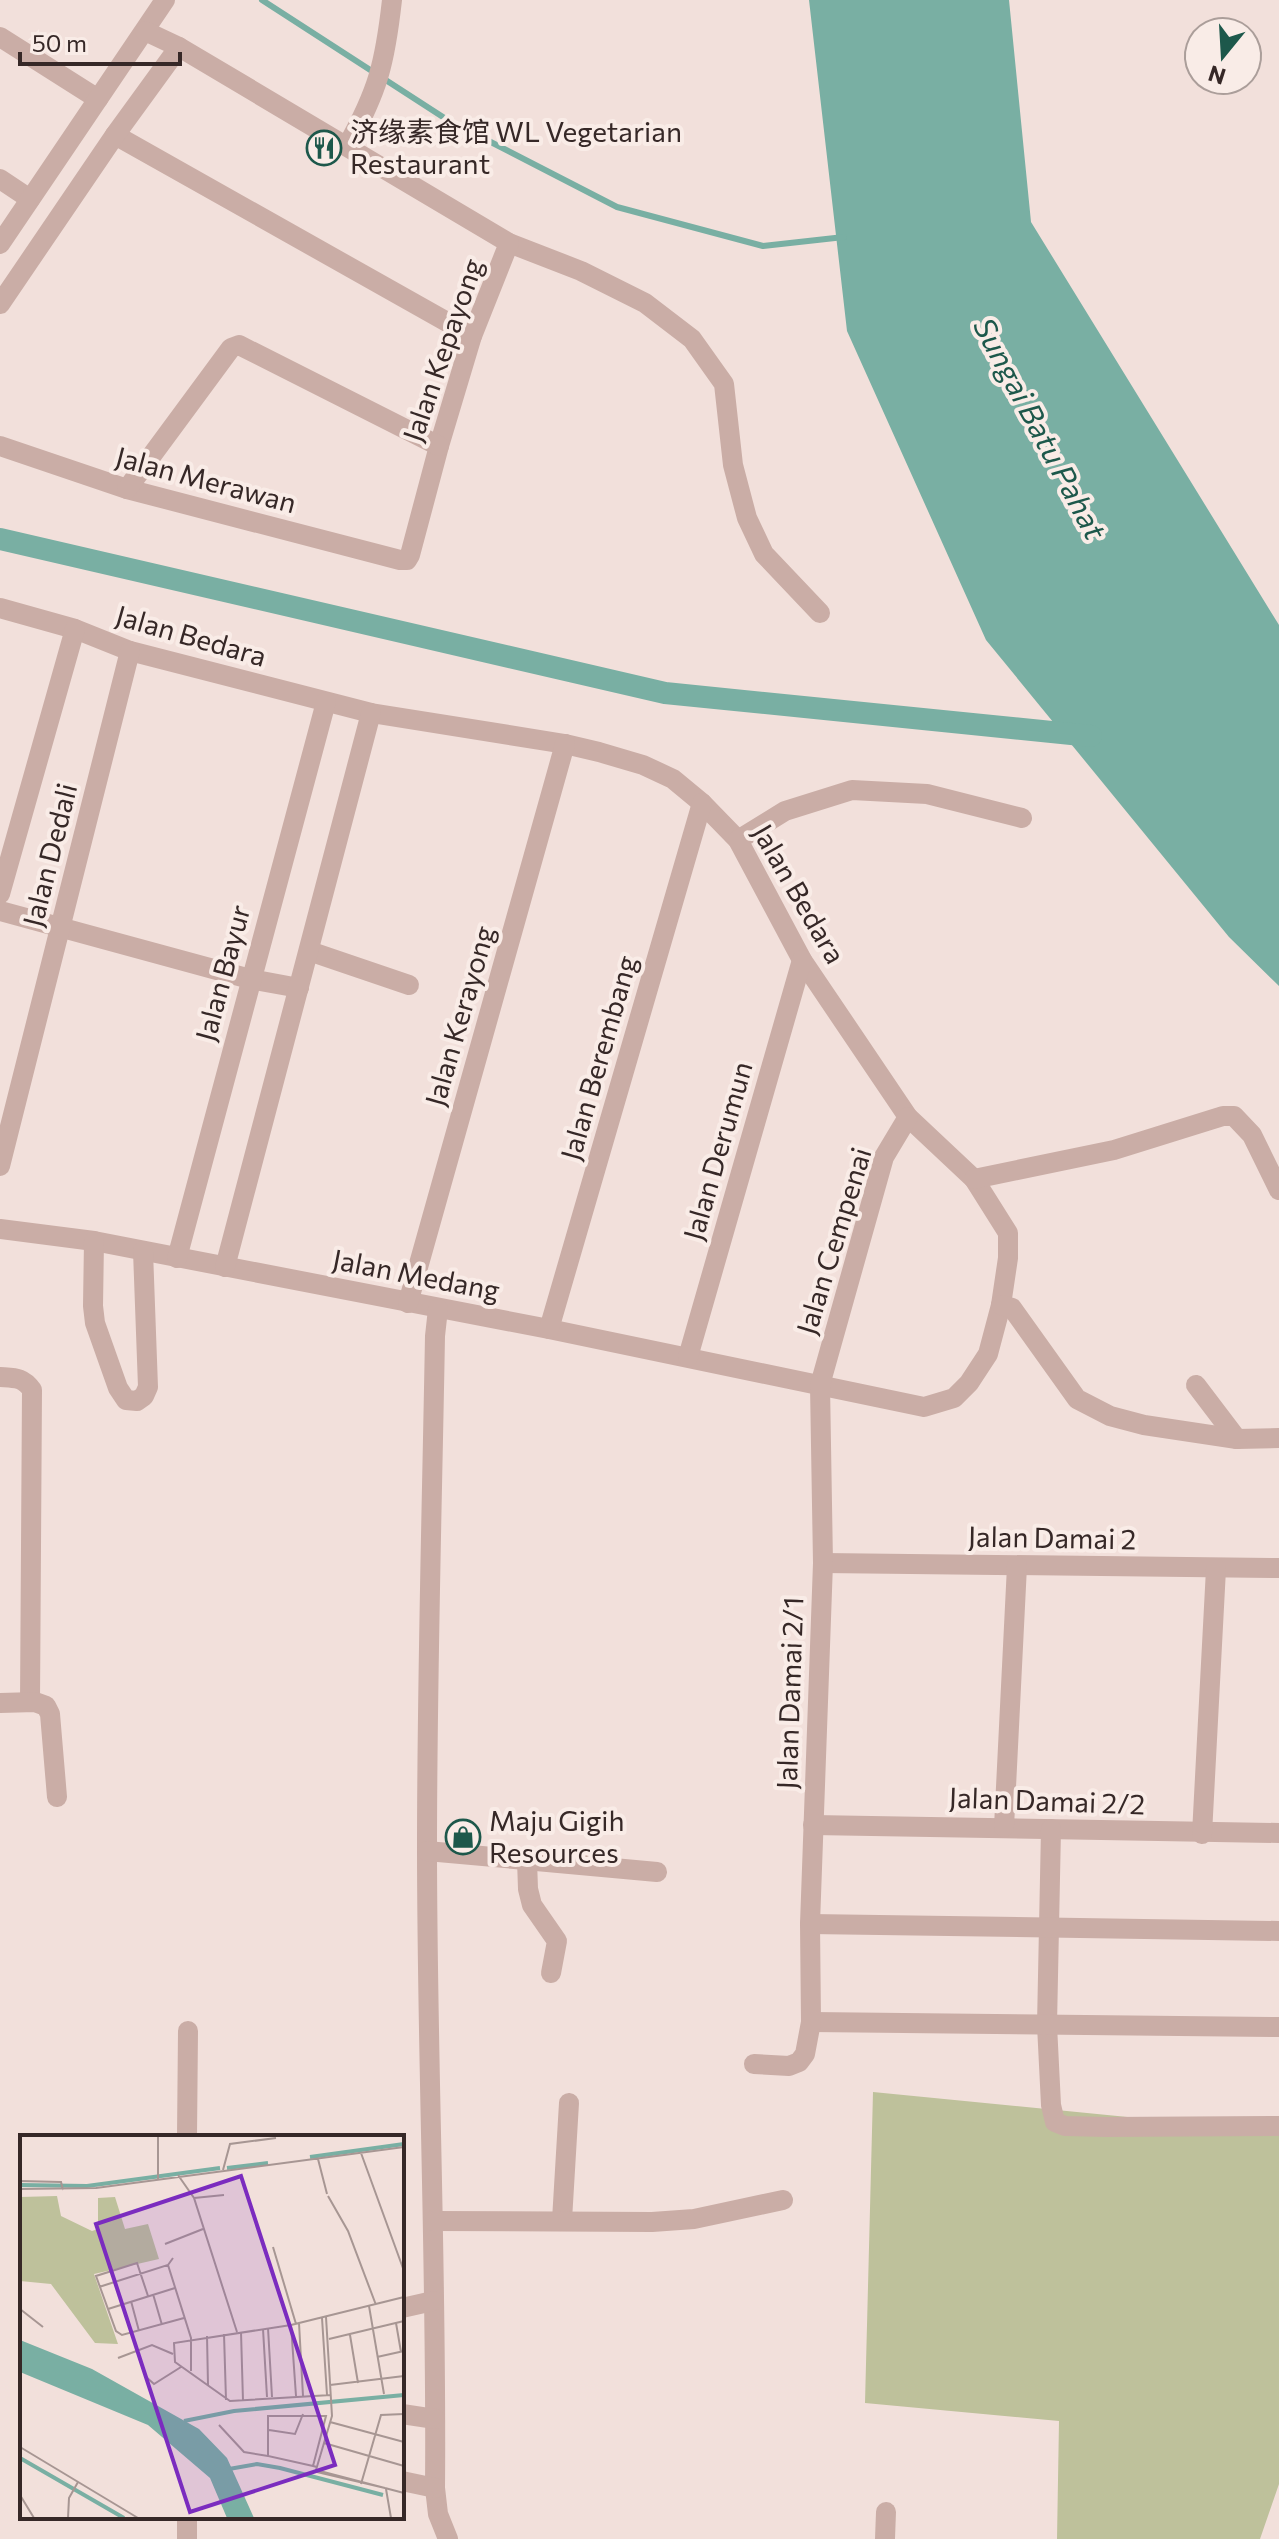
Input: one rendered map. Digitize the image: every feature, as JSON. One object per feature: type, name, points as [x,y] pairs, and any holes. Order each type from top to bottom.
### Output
[{"type":"street","points":[[347,146],[377,87],[386,51],[392,0]]},
{"type":"street","points":[[0,244],[145,31],[158,3]]},
{"type":"street","name":"Jalan Kepayong","points":[[145,31],[179,47],[509,243],[472,336],[410,555],[407,560],[400,560]]},
{"type":"street","points":[[0,37],[98,99]]},
{"type":"street","points":[[0,304],[179,47]]},
{"type":"street","points":[[115,135],[472,336]]},
{"type":"street","points":[[0,179],[30,199]]},
{"type":"street","points":[[509,243],[581,271],[645,303],[692,339],[724,384],[733,465],[753,530],[764,554],[820,613]]},
{"type":"street","points":[[127,489],[231,348],[239,345],[439,446]]},
{"type":"street","name":"Jalan Merawan","points":[[0,446],[127,489],[400,560]]},
{"type":"street","name":"Jalan Bedara","points":[[0,608],[75,629],[130,651],[371,713],[565,744],[643,765],[673,779],[702,803],[738,840],[802,960],[908,1117],[974,1179],[1008,1233],[1008,1258],[1001,1305],[988,1354],[969,1383],[954,1398],[924,1407],[820,1385]]},
{"type":"street","name":"Jalan Dedali","points":[[0,894],[75,629]]},
{"type":"street","name":"Jalan Dedali","points":[[0,1166],[130,651]]},
{"type":"street","name":"Jalan Bayur","points":[[177,1258],[326,702]]},
{"type":"street","points":[[225,1267],[371,713]]},
{"type":"street","name":"Jalan Kerayong","points":[[408,1303],[565,744]]},
{"type":"street","points":[[738,840],[785,811],[852,790],[927,794],[1022,818]]},
{"type":"street","name":"Jalan Berembang","points":[[549,1329],[702,803]]},
{"type":"street","points":[[0,911],[250,979],[299,988]]},
{"type":"street","points":[[309,951],[409,985]]},
{"type":"street","name":"Jalan Derumun","points":[[688,1357],[802,960]]},
{"type":"street","points":[[974,1179],[1114,1150],[1223,1116],[1234,1116],[1252,1135],[1279,1190]]},
{"type":"street","name":"Jalan Cempenai","points":[[823,1563],[820,1385],[884,1157],[908,1117]]},
{"type":"street","name":"Jalan Medang","points":[[0,1229],[94,1241],[820,1385]]},
{"type":"street","points":[[94,1241],[95,1323],[118,1388],[126,1400],[137,1401],[144,1396],[148,1387],[143,1251]]},
{"type":"street","points":[[1001,1305],[1012,1308],[1077,1399],[1110,1416],[1144,1425],[1237,1439],[1279,1438]]},
{"type":"street","points":[[438,1309],[435,1336],[427,1851],[435,2488],[438,2514],[448,2539]]},
{"type":"street","points":[[0,1377],[20,1379],[32,1390],[30,1702]]},
{"type":"street","points":[[1196,1385],[1237,1439]]},
{"type":"street","name":"Jalan Damai 2","points":[[823,1563],[1279,1568]]},
{"type":"street","name":"Jalan Damai 2/1","points":[[754,2064],[789,2066],[799,2062],[805,2054],[811,2022],[810,1924],[823,1563]]},
{"type":"street","points":[[1004,1827],[1017,1566]]},
{"type":"street","points":[[1202,1834],[1216,1569]]},
{"type":"street","points":[[0,1703],[30,1702],[46,1706],[50,1714],[57,1797]]},
{"type":"street","name":"Jalan Damai 2/2","points":[[813,1825],[1279,1833]]},
{"type":"street","points":[[1051,1829],[1047,2025],[1051,2105],[1055,2122],[1065,2126],[1106,2127],[1279,2126]]},
{"type":"street","points":[[427,1851],[657,1872]]},
{"type":"street","points":[[527,1860],[532,1905],[557,1941],[551,1973]]},
{"type":"street","points":[[810,1924],[1279,1931]]},
{"type":"street","points":[[811,2022],[1279,2027]]},
{"type":"street","points":[[187,2135],[188,2031]]},
{"type":"street","points":[[562,2220],[569,2103]]},
{"type":"street","points":[[433,2221],[652,2222],[694,2219],[783,2200]]},
{"type":"street","points":[[404,2308],[433,2301]]},
{"type":"street","points":[[404,2414],[435,2419]]},
{"type":"street","points":[[404,2481],[435,2488]]},
{"type":"street","points":[[885,2539],[886,2512]]},
{"type":"green space","points":[[873,2092],[1279,2132],[1279,2484],[1260,2539],[1057,2539],[1059,2421],[865,2403]]},
{"type":"water","name":"Sungai Batu Pahat","points":[[809,0],[1009,0],[1031,222],[1279,625],[1279,986],[1229,937],[986,640],[847,331]]},
{"type":"waterway","points":[[262,0],[446,119],[617,207],[763,246],[844,237]]},
{"type":"waterway","points":[[0,539],[665,693],[1091,736]]},
{"type":"place","name":"济缘素食馆 WL Vegetarian Restaurant","points":[[324,148]]},
{"type":"place","name":"Maju Gigih Resources","points":[[463,1837]]}]
